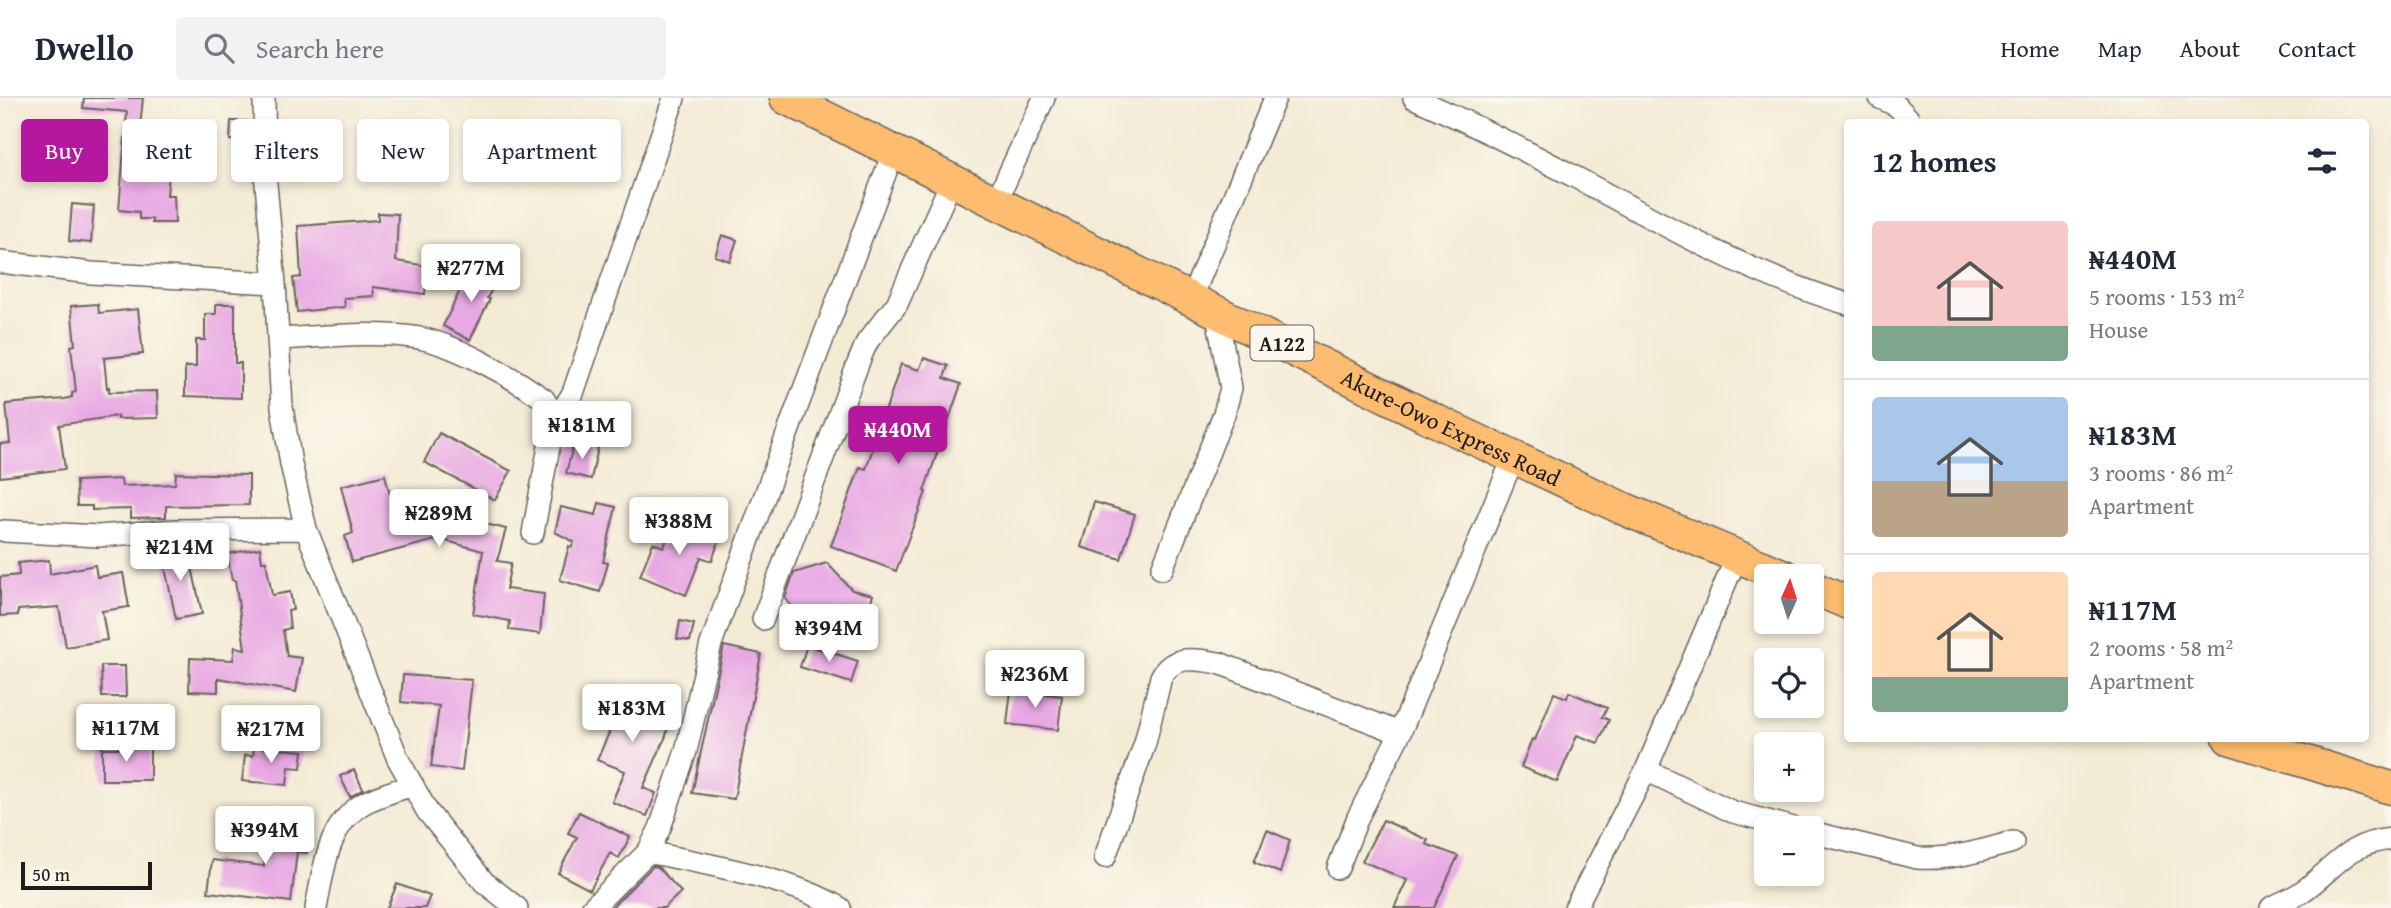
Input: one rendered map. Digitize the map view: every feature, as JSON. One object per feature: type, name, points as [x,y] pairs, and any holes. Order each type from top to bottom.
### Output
[{"type":"highway","name":"Akure-Owo Express Road","points":[[788,99],[1430,418],[1622,508],[1756,564]]},
{"type":"highway","points":[[1824,593],[1844,601]]},
{"type":"highway","points":[[2242,742],[2391,788]]},
{"type":"street","points":[[264,98],[265,173],[282,407],[291,464],[306,529],[398,758],[427,811],[484,882],[517,908]]},
{"type":"street","points":[[533,533],[553,425],[573,393],[674,98]]},
{"type":"street","points":[[995,204],[1044,98]]},
{"type":"street","points":[[1162,569],[1224,414],[1231,388],[1204,305],[1275,98]]},
{"type":"street","points":[[1880,98],[1897,106],[1908,119]]},
{"type":"street","points":[[1422,99],[1667,228],[1806,291],[1844,303]]},
{"type":"street","points":[[592,908],[648,852],[660,828],[686,751],[711,643],[893,153]]},
{"type":"street","points":[[763,619],[867,342],[897,304],[951,182]]},
{"type":"street","points":[[0,262],[92,273],[275,283]]},
{"type":"street","points":[[279,339],[412,336],[435,341],[537,394],[549,407],[553,425]]},
{"type":"street","points":[[1338,868],[1358,817],[1401,733],[1514,456]]},
{"type":"street","points":[[4,531],[98,536],[174,530],[306,529]]},
{"type":"street","points":[[1575,908],[1646,770],[1737,556]]},
{"type":"street","points":[[1105,857],[1146,743],[1161,677],[1166,669],[1181,660],[1196,659],[1219,663],[1401,733]]},
{"type":"street","points":[[1646,770],[1733,812],[1754,818]]},
{"type":"street","points":[[316,908],[329,844],[348,814],[366,802],[413,785]]},
{"type":"street","points":[[1824,835],[1917,858],[1932,859],[1972,853],[2013,842]]},
{"type":"street","points":[[2271,908],[2298,894],[2357,846],[2391,839]]},
{"type":"street","points":[[648,852],[788,886],[840,908]]},
{"type":"building","points":[[84,98],[143,98],[141,119],[126,119],[127,112],[83,108]]},
{"type":"building","points":[[122,173],[122,182],[168,182],[167,195],[174,195],[175,223],[152,223],[152,219],[139,219],[139,212],[119,210]]},
{"type":"building","points":[[72,204],[94,206],[91,243],[69,241]]},
{"type":"building","points":[[378,213],[398,214],[396,261],[428,266],[425,294],[373,287],[374,296],[344,298],[345,307],[297,312],[293,278],[301,277],[298,226],[378,220]]},
{"type":"building","points":[[722,235],[737,240],[730,261],[715,256]]},
{"type":"building","points":[[479,265],[499,277],[487,298],[490,299],[470,340],[443,326],[462,286],[466,288]]},
{"type":"building","points":[[98,304],[99,313],[138,309],[143,354],[104,358],[107,388],[109,387],[109,392],[157,391],[158,418],[117,419],[117,416],[59,425],[65,469],[0,477],[0,444],[10,443],[6,404],[72,397],[72,393],[76,392],[71,346],[75,345],[71,306]]},
{"type":"building","points":[[216,304],[235,304],[235,363],[241,363],[241,398],[185,396],[185,367],[196,367],[196,340],[205,340],[205,314],[216,314]]},
{"type":"building","points":[[924,358],[948,366],[944,378],[961,384],[924,491],[926,492],[896,571],[831,546],[860,467],[866,469],[901,364],[919,370]]},
{"type":"building","points":[[439,433],[511,471],[495,500],[424,462]]},
{"type":"building","points":[[574,442],[598,448],[591,479],[566,473]]},
{"type":"building","points":[[176,473],[249,475],[249,505],[166,506],[166,517],[131,518],[131,509],[92,510],[92,506],[77,506],[76,481],[121,479],[122,486],[175,484]]},
{"type":"building","points":[[385,475],[397,522],[437,512],[506,529],[497,561],[511,563],[506,589],[544,594],[540,634],[509,630],[510,621],[473,614],[483,551],[439,539],[352,562],[345,536],[353,533],[341,486]]},
{"type":"building","points":[[1094,502],[1135,514],[1121,559],[1081,547]]},
{"type":"building","points":[[599,503],[616,507],[603,562],[608,563],[600,592],[560,580],[569,546],[572,547],[574,542],[555,532],[561,507],[596,515]]},
{"type":"building","points":[[674,520],[720,537],[712,561],[701,557],[686,595],[640,576],[653,543],[664,547]]},
{"type":"building","points":[[176,543],[182,569],[192,567],[202,614],[176,619],[164,563],[161,563],[157,547]]},
{"type":"building","points":[[260,548],[262,561],[266,561],[272,595],[290,592],[293,610],[288,611],[290,628],[283,630],[287,656],[302,658],[296,692],[218,678],[218,692],[189,691],[190,658],[233,660],[235,647],[245,649],[235,580],[232,580],[227,554]]},
{"type":"building","points":[[49,560],[50,574],[95,565],[97,577],[123,573],[129,607],[102,611],[107,640],[66,647],[59,607],[18,610],[18,615],[0,616],[0,577],[19,575],[18,563]]},
{"type":"building","points":[[827,563],[852,590],[873,595],[862,626],[843,620],[810,629],[785,598],[794,573]]},
{"type":"building","points":[[680,621],[694,624],[690,641],[677,639]]},
{"type":"building","points":[[807,645],[858,661],[851,683],[800,667]]},
{"type":"building","points":[[724,646],[761,654],[734,799],[692,793]]},
{"type":"building","points":[[101,666],[125,666],[126,697],[102,697]]},
{"type":"building","points":[[403,675],[472,680],[462,771],[431,767],[439,706],[401,702]]},
{"type":"building","points":[[1011,690],[1062,696],[1058,730],[1007,724]]},
{"type":"building","points":[[1569,692],[1607,708],[1602,717],[1609,720],[1598,743],[1577,735],[1557,782],[1521,767],[1554,693],[1567,698]]},
{"type":"building","points":[[594,693],[638,702],[639,698],[672,705],[666,736],[643,788],[656,793],[647,816],[612,802],[625,771],[597,760],[613,724],[589,719]]},
{"type":"building","points":[[254,747],[303,751],[301,768],[289,767],[287,785],[242,781],[245,755],[253,756]]},
{"type":"building","points":[[102,748],[150,748],[150,780],[102,780]]},
{"type":"building","points":[[354,770],[363,789],[350,797],[340,776]]},
{"type":"building","points":[[579,812],[630,837],[619,858],[610,853],[590,890],[558,873],[577,837],[568,833]]},
{"type":"building","points":[[268,820],[309,823],[307,853],[297,852],[291,902],[208,892],[212,860],[264,866]]},
{"type":"building","points":[[1383,820],[1428,840],[1426,844],[1458,856],[1434,908],[1394,908],[1407,880],[1362,861]]},
{"type":"building","points":[[1267,830],[1290,840],[1280,873],[1254,862]]},
{"type":"building","points":[[653,866],[658,867],[681,892],[664,908],[611,908]]},
{"type":"building","points":[[397,884],[430,896],[425,908],[387,908]]}]
